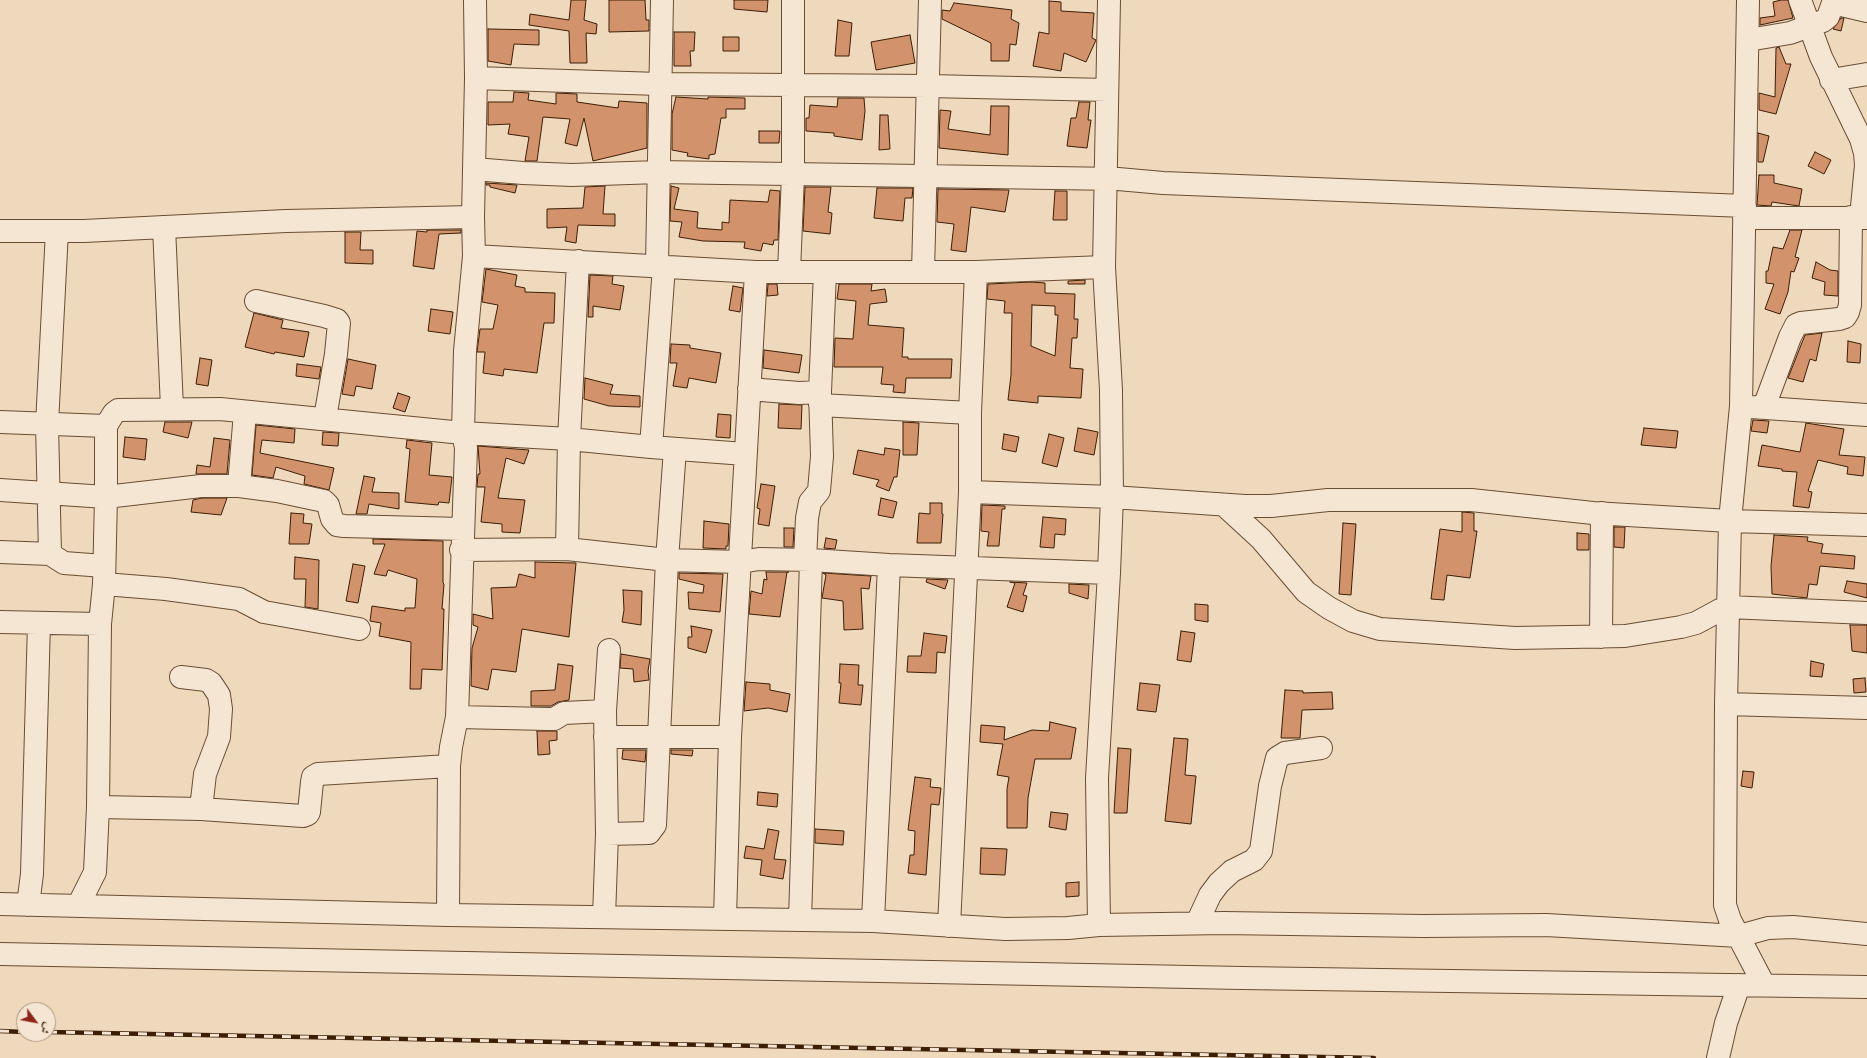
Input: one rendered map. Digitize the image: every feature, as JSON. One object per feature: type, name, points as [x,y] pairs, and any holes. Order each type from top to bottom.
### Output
[{"type":"street","points":[[448,915],[449,766],[456,717],[466,448],[463,433],[465,351],[474,256],[472,217],[476,78],[475,0]]},
{"type":"street","points":[[650,448],[660,266],[658,172],[662,0]]},
{"type":"street","points":[[789,272],[794,85],[793,0]]},
{"type":"street","points":[[923,272],[927,176],[930,0]]},
{"type":"street","points":[[1098,925],[1097,778],[1112,497],[1111,390],[1104,267],[1109,0]]},
{"type":"street","points":[[1748,0],[1741,406],[1730,521],[1726,704],[1725,905],[1730,920],[1764,985]]},
{"type":"street","points":[[1764,407],[1793,329],[1796,325],[1800,323],[1845,317],[1859,285],[1860,218],[1866,153],[1861,139],[1831,80],[1809,27],[1800,0]]},
{"type":"street","points":[[1748,40],[1790,33],[1809,27],[1828,17],[1834,1],[1867,11]]},
{"type":"street","points":[[1831,80],[1867,74]]},
{"type":"street","points":[[476,78],[659,84],[929,86],[1107,90]]},
{"type":"street","points":[[474,169],[523,174],[572,175],[658,172],[1105,179],[1860,218]]},
{"type":"street","points":[[0,231],[57,231],[286,221],[472,217]]},
{"type":"street","points":[[164,227],[172,408]]},
{"type":"street","points":[[50,554],[47,424],[57,231]]},
{"type":"street","points":[[474,256],[756,272],[976,272],[1104,267]]},
{"type":"street","points":[[567,549],[569,439],[578,261]]},
{"type":"street","points":[[725,919],[730,737],[741,562],[745,454],[756,272]]},
{"type":"street","points":[[800,920],[808,560],[807,518],[810,502],[817,495],[820,487],[822,456],[820,398],[825,272]]},
{"type":"street","points":[[949,926],[970,492],[970,413],[976,272]]},
{"type":"street","points":[[256,301],[324,316],[337,320],[339,323],[336,354],[325,418]]},
{"type":"street","points":[[749,390],[799,393],[820,398],[970,413]]},
{"type":"street","points":[[1741,406],[1867,415]]},
{"type":"street","points":[[78,906],[95,872],[98,807],[100,624],[104,575],[106,497],[106,426],[114,413],[118,410],[172,408],[220,409],[325,418],[463,433],[569,439],[650,448],[745,454]]},
{"type":"street","points":[[239,486],[245,412]]},
{"type":"street","points":[[0,422],[106,426]]},
{"type":"street","points":[[607,834],[649,833],[655,825],[667,560],[675,449]]},
{"type":"street","points":[[0,490],[106,497],[201,486],[239,486],[277,491],[324,502],[328,505],[332,519],[337,525],[667,560],[741,562],[759,559],[808,560],[889,565],[1109,573]]},
{"type":"street","points":[[970,492],[1112,497],[1224,505],[1271,506],[1328,500],[1471,500],[1602,514],[1730,521],[1867,525]]},
{"type":"street","points":[[1224,505],[1261,539],[1306,592],[1329,608],[1354,621],[1380,629],[1515,638],[1601,637],[1625,636],[1681,627],[1696,623],[1728,607],[1867,613]]},
{"type":"street","points":[[1601,637],[1602,514]]},
{"type":"street","points":[[0,552],[50,554],[64,563],[104,575],[166,589],[239,599],[264,612],[359,629]]},
{"type":"street","points":[[873,921],[889,565]]},
{"type":"street","points":[[0,622],[100,624]]},
{"type":"street","points":[[28,905],[32,874],[40,623]]},
{"type":"street","points":[[604,917],[607,834],[604,711],[609,650]]},
{"type":"street","points":[[181,677],[206,680],[211,683],[219,695],[221,709],[219,737],[205,774],[202,809]]},
{"type":"street","points":[[1726,704],[1867,708]]},
{"type":"street","points":[[456,717],[554,719],[564,713],[604,711]]},
{"type":"street","points":[[605,737],[730,737]]},
{"type":"street","points":[[1197,923],[1210,895],[1219,883],[1232,871],[1254,860],[1261,851],[1270,786],[1277,758],[1285,753],[1321,748]]},
{"type":"street","points":[[98,807],[202,809],[305,816],[310,810],[313,777],[318,774],[449,766]]},
{"type":"street","points":[[0,904],[448,915],[873,921],[1005,929],[1197,923],[1423,926],[1546,925],[1739,936],[1768,928],[1793,927],[1867,934]]},
{"type":"street","points":[[0,954],[1867,988]]},
{"type":"street","points":[[1718,1058],[1726,1023],[1739,985]]},
{"type":"building","points":[[571,0],[586,0],[584,20],[597,24],[596,34],[586,33],[587,63],[570,63],[569,31],[529,25],[530,14],[569,20]]},
{"type":"building","points":[[609,0],[645,0],[646,20],[649,20],[649,31],[609,32]]},
{"type":"building","points":[[734,0],[768,0],[767,12],[734,9]]},
{"type":"building","points":[[1788,0],[1793,18],[1760,25],[1760,18],[1775,16],[1773,2]]},
{"type":"building","points":[[1049,1],[1061,2],[1061,11],[1094,13],[1092,38],[1096,40],[1086,62],[1064,53],[1061,71],[1033,66],[1039,32],[1049,34]]},
{"type":"building","points":[[954,3],[1012,10],[1011,19],[1019,23],[1016,45],[1010,44],[1009,61],[991,61],[991,43],[942,19],[942,10],[950,11]]},
{"type":"building","points":[[1841,18],[1844,18],[1841,31],[1833,29]]},
{"type":"building","points":[[838,20],[852,23],[849,56],[835,56]]},
{"type":"building","points":[[488,29],[539,30],[539,45],[514,44],[511,65],[488,61]]},
{"type":"building","points":[[674,32],[695,32],[694,51],[690,51],[691,66],[674,66]]},
{"type":"building","points":[[910,35],[915,63],[876,70],[871,42]]},
{"type":"building","points":[[723,37],[739,37],[739,51],[723,51]]},
{"type":"building","points":[[1779,47],[1786,64],[1791,64],[1776,114],[1759,110],[1759,93],[1775,97],[1776,48]]},
{"type":"building","points":[[514,92],[529,93],[528,100],[556,104],[556,93],[577,94],[577,102],[618,108],[619,101],[647,103],[647,148],[593,161],[584,118],[577,146],[565,143],[570,119],[543,117],[537,161],[525,161],[529,137],[508,134],[510,124],[488,125],[488,102],[513,102]]},
{"type":"building","points":[[676,97],[708,99],[708,97],[745,98],[745,109],[726,109],[726,118],[721,118],[715,154],[709,155],[709,159],[687,156],[688,153],[672,150],[672,114]]},
{"type":"building","points":[[838,98],[864,98],[865,111],[862,140],[834,136],[834,133],[806,131],[806,118],[809,118],[810,105],[837,107]]},
{"type":"building","points":[[1079,102],[1090,102],[1088,120],[1091,120],[1087,148],[1067,146],[1071,118],[1076,118]]},
{"type":"building","points":[[991,106],[1009,106],[1008,155],[939,148],[940,110],[951,111],[948,129],[990,135]]},
{"type":"building","points":[[880,115],[888,115],[890,149],[879,150]]},
{"type":"building","points":[[759,131],[780,131],[779,143],[759,143]]},
{"type":"building","points":[[1758,133],[1769,136],[1763,162],[1758,162]]},
{"type":"building","points":[[1815,152],[1831,160],[1824,174],[1808,166]]},
{"type":"building","points":[[1759,175],[1774,175],[1774,183],[1802,189],[1799,206],[1772,202],[1771,206],[1757,205]]},
{"type":"building","points":[[486,183],[517,185],[515,193],[490,187],[490,185],[486,185]]},
{"type":"building","points":[[605,186],[603,214],[615,214],[615,226],[578,225],[576,243],[565,241],[567,227],[547,228],[547,209],[583,208],[585,187]]},
{"type":"building","points":[[671,186],[679,188],[674,209],[698,212],[697,228],[722,230],[722,222],[729,223],[730,200],[768,202],[770,190],[780,191],[778,240],[774,240],[773,245],[763,243],[761,251],[744,248],[745,242],[703,241],[679,237],[682,222],[670,221]]},
{"type":"building","points":[[805,187],[831,187],[828,212],[832,213],[830,234],[803,231]]},
{"type":"building","points":[[877,188],[913,188],[912,198],[905,198],[903,221],[874,218]]},
{"type":"building","points":[[938,189],[1009,190],[1005,212],[971,207],[966,252],[951,250],[954,224],[937,222]]},
{"type":"building","points":[[1055,191],[1067,191],[1067,220],[1053,220]]},
{"type":"building","points":[[427,230],[461,230],[461,233],[439,234],[434,269],[413,266],[417,231],[427,232]]},
{"type":"building","points":[[1790,230],[1802,230],[1795,257],[1799,258],[1794,272],[1791,271],[1788,292],[1780,314],[1765,309],[1774,284],[1766,283],[1766,271],[1768,271],[1773,247],[1783,249]]},
{"type":"building","points":[[345,232],[361,232],[360,250],[373,250],[373,264],[345,263]]},
{"type":"building","points":[[1816,262],[1830,270],[1838,271],[1838,296],[1824,295],[1825,282],[1812,278]]},
{"type":"building","points":[[486,269],[517,275],[515,286],[525,288],[525,292],[555,293],[554,323],[544,323],[537,373],[504,369],[503,376],[483,373],[485,352],[477,352],[480,329],[493,329],[498,305],[482,302]]},
{"type":"building","points":[[590,275],[613,276],[612,284],[624,286],[620,310],[593,306],[593,317],[588,317]]},
{"type":"building","points":[[1085,280],[1085,284],[1068,284],[1068,281]]},
{"type":"building","points":[[1031,282],[1045,283],[1045,293],[1075,294],[1074,319],[1078,319],[1077,338],[1072,338],[1070,368],[1083,369],[1081,398],[1038,396],[1038,403],[1008,400],[1011,375],[1012,313],[1004,313],[1005,301],[987,299],[988,284]],"holes":[[[1032,305],[1055,306],[1055,315],[1058,315],[1055,356],[1031,346]]]},
{"type":"building","points":[[768,284],[777,284],[778,295],[767,296]]},
{"type":"building","points":[[839,284],[872,284],[871,291],[885,289],[887,302],[870,304],[868,325],[904,328],[902,357],[908,357],[908,359],[952,359],[951,378],[906,378],[905,393],[893,392],[894,385],[881,384],[883,367],[834,367],[835,338],[853,339],[856,301],[837,299]]},
{"type":"building","points":[[733,286],[743,288],[740,312],[729,310]]},
{"type":"building","points":[[431,309],[453,312],[450,334],[428,331]]},
{"type":"building","points":[[254,313],[283,320],[281,328],[309,332],[304,357],[275,352],[274,354],[245,347]]},
{"type":"building","points":[[1822,333],[1816,361],[1810,359],[1803,382],[1788,378],[1805,335]]},
{"type":"building","points":[[1848,341],[1861,344],[1860,363],[1847,362]]},
{"type":"building","points":[[671,344],[690,345],[690,348],[721,353],[716,383],[689,378],[687,388],[673,386],[677,363],[670,363]]},
{"type":"building","points":[[764,350],[802,355],[799,373],[763,368]]},
{"type":"building","points":[[200,358],[212,360],[208,386],[196,384]]},
{"type":"building","points":[[348,359],[376,365],[372,389],[356,386],[354,396],[342,394]]},
{"type":"building","points":[[297,364],[321,367],[319,379],[296,376]]},
{"type":"building","points":[[585,378],[613,385],[610,394],[640,396],[640,407],[609,406],[584,399]]},
{"type":"building","points":[[398,393],[410,397],[405,412],[393,408]]},
{"type":"building","points":[[779,404],[802,405],[801,429],[778,428]]},
{"type":"building","points":[[718,414],[731,415],[730,438],[716,437]]},
{"type":"building","points":[[1753,420],[1769,421],[1767,433],[1751,431]]},
{"type":"building","points":[[165,422],[192,422],[188,438],[163,432]]},
{"type":"building","points":[[903,422],[919,423],[917,455],[903,455]]},
{"type":"building","points":[[1806,423],[1844,429],[1839,455],[1865,457],[1863,476],[1847,474],[1848,467],[1818,460],[1808,491],[1812,492],[1809,508],[1793,506],[1797,472],[1782,471],[1782,469],[1758,466],[1762,445],[1800,452]]},
{"type":"building","points":[[256,425],[295,429],[294,443],[262,440],[260,453],[334,468],[329,490],[304,484],[305,476],[276,467],[273,478],[252,475]]},
{"type":"building","points":[[1078,428],[1098,432],[1094,455],[1074,451]]},
{"type":"building","points":[[1644,428],[1678,431],[1676,448],[1641,445]]},
{"type":"building","points":[[323,432],[339,433],[338,446],[322,445]]},
{"type":"building","points":[[1004,434],[1019,437],[1016,452],[1002,449]]},
{"type":"building","points":[[1049,434],[1064,438],[1057,467],[1042,463]]},
{"type":"building","points":[[125,437],[147,439],[145,460],[123,457]]},
{"type":"building","points":[[214,438],[230,440],[227,474],[196,474],[197,465],[210,467]]},
{"type":"building","points":[[407,440],[432,443],[429,475],[452,477],[449,503],[439,502],[438,505],[405,502],[410,449],[406,448]]},
{"type":"building","points":[[478,446],[529,450],[524,464],[506,458],[498,498],[525,500],[520,533],[502,532],[502,524],[481,522],[485,487],[477,487],[478,474],[480,474]]},
{"type":"building","points":[[885,448],[900,450],[897,477],[894,477],[889,491],[876,486],[879,480],[853,474],[858,450],[884,455]]},
{"type":"building","points":[[364,476],[375,478],[372,492],[399,493],[399,509],[369,504],[367,514],[356,514]]},
{"type":"building","points":[[761,484],[775,486],[769,526],[758,524],[760,509],[757,508]]},
{"type":"building","points":[[202,498],[227,498],[221,515],[191,512],[193,500]]},
{"type":"building","points":[[881,498],[897,502],[893,518],[878,515]]},
{"type":"building","points":[[930,503],[942,503],[943,514],[941,543],[917,543],[919,513],[930,514]]},
{"type":"building","points":[[982,505],[1005,506],[1005,509],[1002,509],[999,546],[987,546],[989,532],[981,531]]},
{"type":"building","points":[[1462,512],[1474,513],[1474,531],[1477,531],[1470,578],[1447,575],[1444,600],[1431,599],[1440,529],[1462,532]]},
{"type":"building","points":[[291,513],[304,514],[303,523],[312,524],[309,544],[289,544]]},
{"type":"building","points":[[1043,517],[1066,519],[1065,535],[1055,534],[1054,548],[1040,547]]},
{"type":"building","points":[[704,521],[729,524],[728,546],[726,546],[726,549],[703,548]]},
{"type":"building","points":[[1343,523],[1356,524],[1351,595],[1339,594]]},
{"type":"building","points":[[1614,527],[1625,527],[1624,548],[1614,547]]},
{"type":"building","points":[[784,528],[794,528],[793,547],[784,547]]},
{"type":"building","points":[[1577,533],[1589,534],[1589,550],[1577,550]]},
{"type":"building","points":[[1774,535],[1808,537],[1807,541],[1823,544],[1821,553],[1855,556],[1854,569],[1820,566],[1817,585],[1809,584],[1807,598],[1772,594],[1771,566]]},
{"type":"building","points":[[826,538],[837,540],[835,549],[824,548]]},
{"type":"building","points":[[373,539],[443,541],[444,584],[442,609],[444,609],[442,670],[422,669],[421,689],[410,689],[411,642],[379,636],[381,623],[370,621],[372,606],[405,611],[405,608],[415,608],[417,579],[388,570],[386,576],[374,574],[385,544],[373,544]]},
{"type":"building","points":[[295,557],[319,560],[318,609],[305,607],[306,579],[294,579]]},
{"type":"building","points":[[535,562],[576,563],[569,637],[522,629],[516,672],[492,669],[488,690],[471,686],[472,648],[478,627],[473,625],[473,614],[493,619],[491,588],[516,587],[519,574],[535,578]]},
{"type":"building","points":[[353,564],[365,566],[358,603],[346,601]]},
{"type":"building","points":[[766,572],[787,572],[780,617],[749,614],[751,591],[762,594],[764,579],[767,580]]},
{"type":"building","points":[[679,573],[723,574],[720,612],[689,609],[688,592],[703,593],[704,585],[679,579]]},
{"type":"building","points":[[823,573],[871,576],[869,589],[861,588],[863,629],[844,630],[843,601],[822,598],[826,575]]},
{"type":"building","points":[[927,579],[948,580],[945,589],[926,582]]},
{"type":"building","points":[[1847,581],[1867,584],[1867,598],[1844,592]]},
{"type":"building","points":[[1010,582],[1027,583],[1023,595],[1027,596],[1023,612],[1007,607],[1015,583]]},
{"type":"building","points":[[1069,584],[1089,585],[1088,599],[1069,593]]},
{"type":"building","points":[[623,590],[642,591],[641,625],[622,622],[624,610]]},
{"type":"building","points":[[1195,604],[1208,605],[1208,622],[1195,620]]},
{"type":"building","points":[[1850,625],[1867,625],[1867,653],[1852,651]]},
{"type":"building","points":[[691,626],[712,630],[706,653],[688,648],[688,637],[692,637]]},
{"type":"building","points":[[1181,631],[1195,633],[1191,662],[1177,660]]},
{"type":"building","points":[[924,633],[947,636],[945,653],[937,652],[936,673],[907,672],[908,656],[921,656]]},
{"type":"building","points":[[621,654],[650,659],[648,671],[649,680],[634,682],[633,669],[620,668]]},
{"type":"building","points":[[1811,661],[1824,664],[1822,677],[1810,676]]},
{"type":"building","points":[[558,664],[573,666],[569,700],[558,702],[551,706],[531,706],[531,691],[555,690]]},
{"type":"building","points":[[840,664],[859,665],[858,685],[863,685],[861,705],[839,703],[841,683],[839,683]]},
{"type":"building","points":[[1865,678],[1866,692],[1854,693],[1853,679]]},
{"type":"building","points":[[746,682],[770,684],[770,690],[790,694],[787,712],[768,708],[744,711]]},
{"type":"building","points":[[1140,683],[1160,685],[1156,712],[1137,710]]},
{"type":"building","points":[[1285,690],[1303,691],[1303,693],[1332,692],[1333,709],[1302,710],[1300,738],[1281,738]]},
{"type":"building","points":[[1050,722],[1076,728],[1071,759],[1035,759],[1028,798],[1027,828],[1007,828],[1007,789],[1009,777],[997,775],[1003,744],[980,742],[981,725],[1005,727],[1004,740],[1032,730],[1049,731]]},
{"type":"building","points":[[537,731],[557,731],[557,740],[549,741],[550,754],[538,755]]},
{"type":"building","points":[[1174,738],[1188,739],[1185,775],[1196,776],[1191,824],[1165,821]]},
{"type":"building","points":[[1118,748],[1131,749],[1127,813],[1114,813]]},
{"type":"building","points":[[623,750],[646,750],[645,762],[622,759]]},
{"type":"building","points":[[671,750],[693,750],[692,756],[671,754]]},
{"type":"building","points":[[1743,771],[1754,772],[1752,788],[1741,786]]},
{"type":"building","points":[[915,777],[931,779],[930,787],[941,788],[939,805],[931,804],[926,875],[908,873],[910,855],[914,855],[915,831],[908,830]]},
{"type":"building","points":[[758,792],[778,794],[777,807],[757,805]]},
{"type":"building","points":[[1051,812],[1068,814],[1066,830],[1049,827]]},
{"type":"building","points":[[768,829],[779,831],[774,859],[786,860],[783,879],[760,875],[762,860],[744,858],[746,846],[764,849]]},
{"type":"building","points":[[815,829],[844,831],[843,845],[815,843]]},
{"type":"building","points":[[981,848],[1007,849],[1005,875],[980,874]]},
{"type":"building","points":[[1079,882],[1079,896],[1066,897],[1066,883]]},
{"type":"railway","points":[[0,1031],[16,1032]]},
{"type":"railway","points":[[56,1032],[1374,1058]]}]
